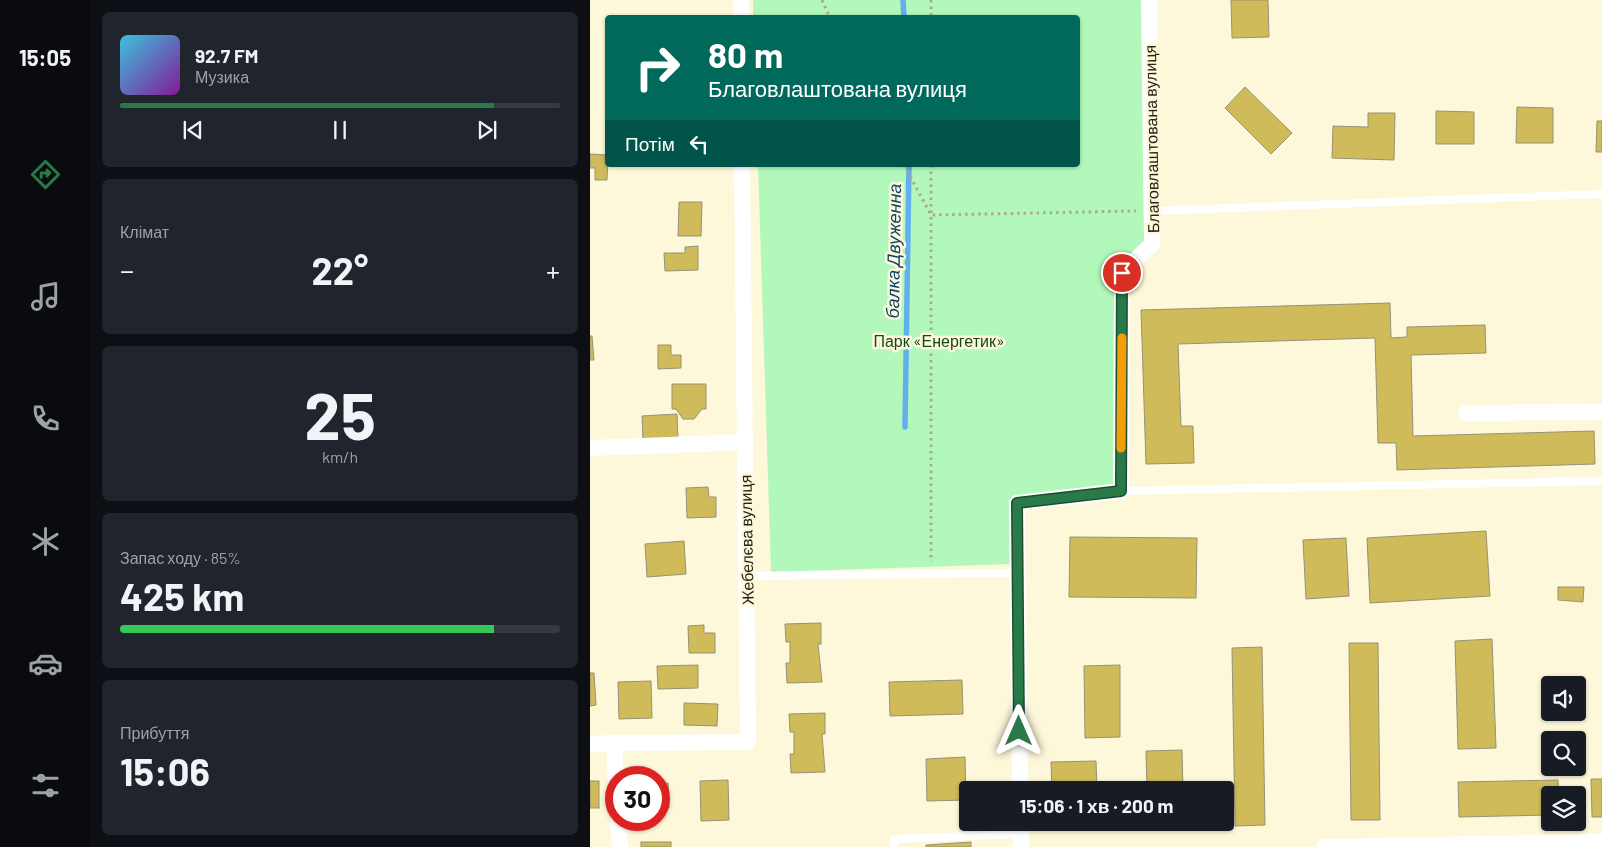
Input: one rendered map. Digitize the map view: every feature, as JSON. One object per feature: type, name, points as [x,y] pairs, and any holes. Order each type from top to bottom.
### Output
[{"type":"street","points":[[741,0],[741,15]]},
{"type":"street","name":"Благовлаштована вулиця","points":[[1121,491],[1122,273],[1152,244],[1149,0]]},
{"type":"street","name":"Жебелєва вулиця","points":[[614,743],[748,742],[742,167]]},
{"type":"street","points":[[1466,412],[1602,412]]},
{"type":"street","points":[[590,448],[745,442]]},
{"type":"street","points":[[1020,781],[1017,503],[1121,491]]},
{"type":"street","points":[[590,744],[614,743],[615,766]]},
{"type":"street","points":[[619,831],[620,847]]},
{"type":"street","points":[[1324,847],[1602,842]]},
{"type":"lane","points":[[1151,211],[1602,194]]},
{"type":"lane","points":[[1121,491],[1602,481]]},
{"type":"lane","points":[[746,576],[1018,573]]},
{"type":"lane","points":[[894,847],[894,839],[1020,834]]},
{"type":"path","points":[[822,0],[829,15]]},
{"type":"path","points":[[931,0],[931,15]]},
{"type":"path","points":[[905,167],[931,215]]},
{"type":"path","points":[[931,167],[931,574]]},
{"type":"path","points":[[931,215],[1151,211]]},
{"type":"green space","name":"Парк «Енергетик»","points":[[753,0],[1143,0],[1146,241],[1118,270],[1116,487],[1013,499],[1013,564],[771,572],[758,167],[1080,167],[1080,15],[753,15]]},
{"type":"building","points":[[1231,0],[1268,0],[1269,37],[1232,38]]},
{"type":"building","points":[[1245,87],[1292,133],[1271,154],[1225,108]]},
{"type":"building","points":[[1517,107],[1553,108],[1553,143],[1516,143]]},
{"type":"building","points":[[1436,111],[1474,112],[1474,144],[1436,144]]},
{"type":"building","points":[[1368,113],[1395,113],[1394,160],[1332,158],[1333,126],[1368,127]]},
{"type":"building","points":[[1597,121],[1602,121],[1602,152],[1596,152]]},
{"type":"building","points":[[590,154],[605,155],[605,167],[608,167],[607,180],[595,180],[595,168],[590,168]]},
{"type":"building","points":[[679,202],[702,202],[701,236],[678,236]]},
{"type":"building","points":[[698,246],[698,270],[665,271],[664,253],[685,253],[685,247]]},
{"type":"building","points":[[1390,303],[1391,338],[1407,337],[1407,327],[1485,325],[1486,353],[1411,355],[1413,436],[1594,431],[1595,464],[1397,470],[1396,443],[1378,443],[1375,338],[1178,344],[1181,426],[1193,426],[1194,463],[1146,464],[1141,310]]},
{"type":"building","points":[[590,336],[592,336],[594,360],[590,360]]},
{"type":"building","points":[[658,345],[671,345],[671,355],[681,355],[681,368],[658,369]]},
{"type":"building","points":[[672,384],[706,384],[706,409],[702,409],[694,419],[683,419],[676,409],[672,409]]},
{"type":"building","points":[[677,414],[678,440],[643,441],[642,416]]},
{"type":"building","points":[[708,487],[709,497],[716,497],[716,517],[687,518],[686,488]]},
{"type":"building","points":[[1486,531],[1490,596],[1370,603],[1367,538]]},
{"type":"building","points":[[1070,537],[1197,538],[1196,598],[1069,597]]},
{"type":"building","points":[[1346,538],[1349,596],[1306,599],[1303,540]]},
{"type":"building","points":[[684,541],[686,574],[647,577],[645,544]]},
{"type":"building","points":[[1558,587],[1584,587],[1583,602],[1558,600]]},
{"type":"building","points":[[821,623],[821,644],[818,644],[822,682],[787,683],[786,663],[790,663],[790,642],[786,642],[785,624]]},
{"type":"building","points":[[704,625],[704,633],[715,633],[715,653],[689,653],[688,626]]},
{"type":"building","points":[[1492,639],[1496,748],[1458,749],[1455,641]]},
{"type":"building","points":[[1349,643],[1378,643],[1380,820],[1351,820]]},
{"type":"building","points":[[1262,647],[1265,825],[1235,826],[1232,648]]},
{"type":"building","points":[[698,665],[698,688],[658,689],[657,666]]},
{"type":"building","points":[[1120,665],[1120,737],[1085,738],[1084,666]]},
{"type":"building","points":[[590,673],[594,673],[596,705],[590,706]]},
{"type":"building","points":[[962,680],[963,714],[890,716],[889,682]]},
{"type":"building","points":[[651,681],[652,718],[619,719],[618,682]]},
{"type":"building","points":[[684,703],[718,704],[717,726],[684,725]]},
{"type":"building","points":[[825,713],[825,734],[822,734],[825,772],[791,773],[790,754],[794,754],[794,732],[790,732],[789,714]]},
{"type":"building","points":[[1182,750],[1183,781],[1147,781],[1146,751]]},
{"type":"building","points":[[965,757],[966,781],[959,781],[959,800],[927,801],[926,759]]},
{"type":"building","points":[[1096,761],[1097,781],[1052,781],[1051,762]]},
{"type":"building","points":[[1591,779],[1602,779],[1602,817],[1592,817]]},
{"type":"building","points":[[728,780],[729,820],[701,821],[700,781]]},
{"type":"building","points":[[1558,780],[1558,786],[1541,786],[1541,815],[1459,817],[1458,782]]},
{"type":"building","points":[[590,781],[599,781],[599,808],[590,808]]},
{"type":"building","points":[[641,842],[671,842],[671,847],[641,847]]},
{"type":"building","points":[[971,842],[971,847],[926,847],[926,845]]},
{"type":"waterway","name":"балка Двуженна","points":[[903,0],[904,15]]},
{"type":"waterway","name":"балка Двуженна","points":[[905,427],[909,167]]},
{"type":"slow traffic","points":[[1121,448],[1122,338]]},
{"type":"route","points":[[1019,731],[1017,503],[1121,491],[1122,273]]}]
